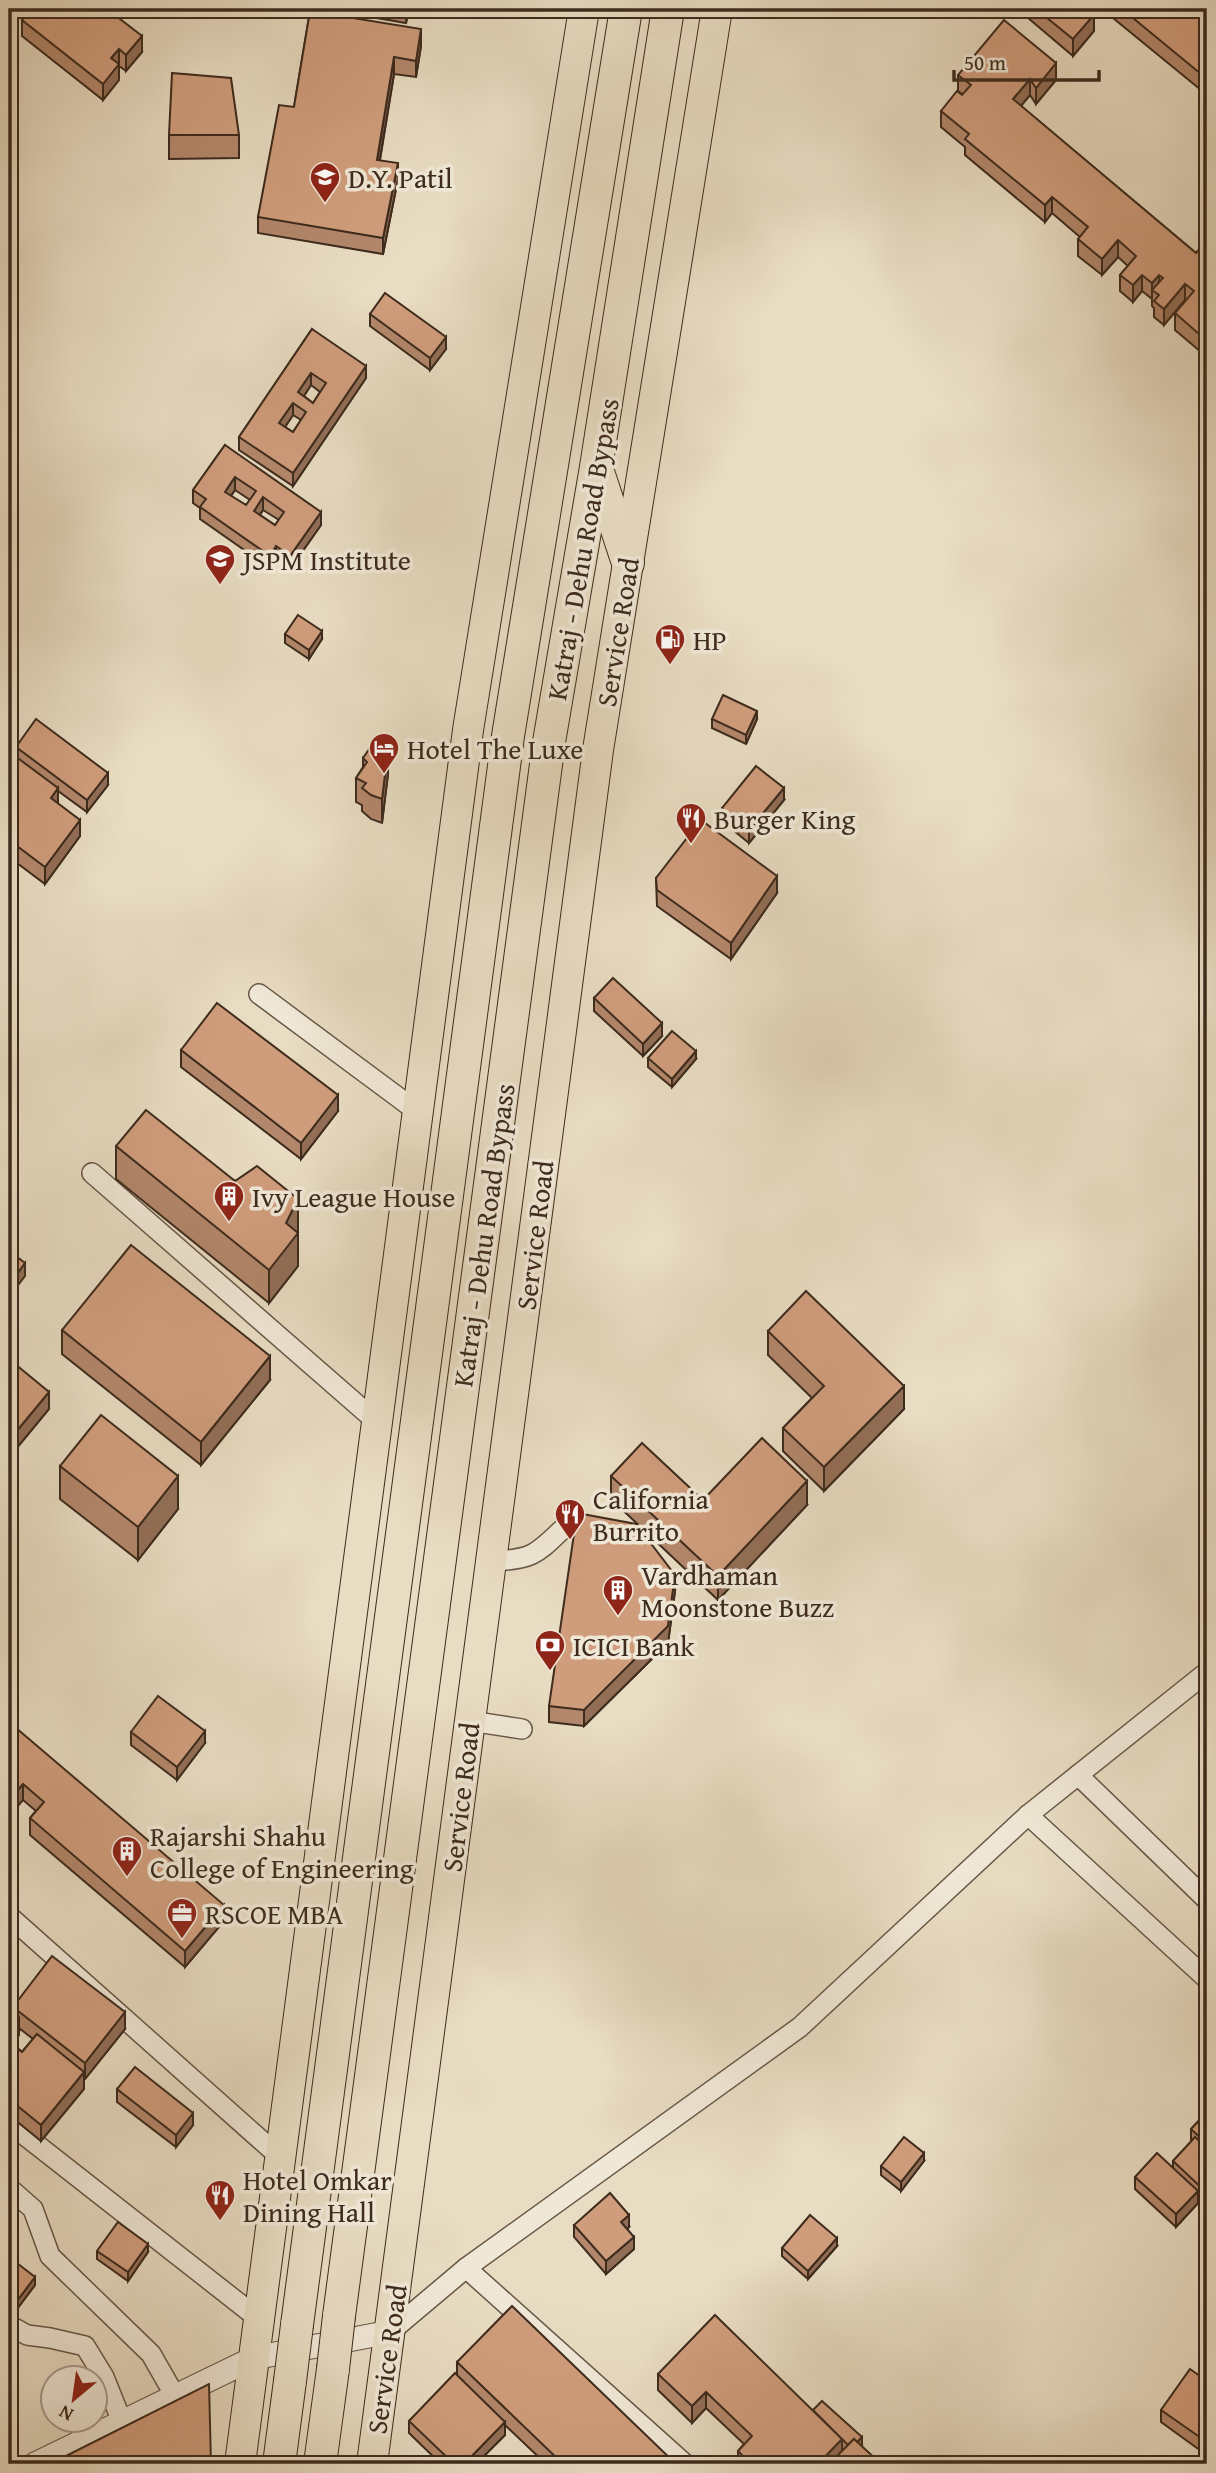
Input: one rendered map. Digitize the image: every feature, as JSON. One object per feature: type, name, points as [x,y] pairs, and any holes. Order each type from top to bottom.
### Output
[{"type":"highway","name":"Katraj - Dehu Road Bypass","points":[[279,2464],[508,736],[626,9]]},
{"type":"highway","name":"Katraj - Dehu Road Bypass","points":[[320,2464],[547,756],[596,467],[668,9]]},
{"type":"highway","points":[[596,467],[628,563]]},
{"type":"main road","points":[[240,2464],[468,730],[584,9]]},
{"type":"main road","name":"Service Road","points":[[372,2464],[598,750],[717,9]]},
{"type":"street","points":[[259,994],[418,1112]]},
{"type":"street","points":[[92,1172],[377,1422]]},
{"type":"street","points":[[491,1562],[530,1557],[569,1523]]},
{"type":"street","points":[[35,2464],[254,2358],[390,2332],[466,2268],[800,2027],[1028,1815],[1207,1672]]},
{"type":"street","points":[[470,1721],[522,1729]]},
{"type":"street","points":[[1078,1775],[1207,1900]]},
{"type":"street","points":[[1028,1815],[1207,1979]]},
{"type":"street","points":[[9,1916],[280,2157]]},
{"type":"street","points":[[9,2123],[259,2319]]},
{"type":"street","points":[[9,2188],[33,2208],[50,2256],[150,2354],[175,2396]]},
{"type":"street","points":[[466,2268],[685,2464]]},
{"type":"street","points":[[9,2325],[27,2335],[85,2346],[104,2377],[122,2423]]},
{"type":"building","points":[[31,9],[107,9],[142,36],[126,55],[119,49],[111,58],[119,64],[103,84],[22,20]]},
{"type":"building","points":[[1036,9],[1086,9],[1084,11],[1094,15],[1073,39]]},
{"type":"building","points":[[1122,9],[1206,9],[1207,79]]},
{"type":"building","points":[[310,11],[421,29],[416,61],[394,57],[377,160],[398,163],[383,238],[258,217],[279,105],[294,107]]},
{"type":"building","points":[[1004,20],[1056,63],[1036,88],[1030,79],[1013,99],[1196,253],[1207,240],[1207,341],[1175,313],[1194,291],[1185,284],[1164,309],[1154,301],[1159,295],[1152,290],[1163,278],[1159,275],[1152,283],[1142,275],[1133,285],[1120,275],[1136,256],[1118,240],[1102,259],[1078,239],[1088,227],[1052,197],[1045,205],[965,139],[969,134],[941,111],[957,91],[962,95],[971,85],[958,75]]},
{"type":"building","points":[[172,73],[231,78],[239,135],[169,135]]},
{"type":"building","points":[[385,293],[446,337],[430,358],[370,314]]},
{"type":"building","points":[[312,329],[366,366],[293,473],[239,437]],"holes":[[[311,373],[326,383],[313,403],[298,392]],[[293,403],[306,412],[293,432],[279,423]]]},
{"type":"building","points":[[225,445],[321,512],[290,556],[276,546],[270,556],[200,507],[206,499],[193,490]],"holes":[[[235,477],[256,491],[246,505],[225,492]],[[263,497],[284,512],[275,525],[254,511]]]},
{"type":"building","points":[[298,615],[322,631],[309,650],[285,634]]},
{"type":"building","points":[[723,695],[757,711],[746,735],[712,719]]},
{"type":"building","points":[[36,719],[108,773],[87,800],[16,747]]},
{"type":"building","points":[[370,748],[388,750],[382,799],[362,788],[366,783],[356,778],[367,762],[363,758]]},
{"type":"building","points":[[15,756],[58,788],[51,798],[80,820],[45,867],[9,840],[9,764]]},
{"type":"building","points":[[756,766],[784,788],[749,830],[722,808]]},
{"type":"building","points":[[701,820],[777,876],[731,943],[657,890],[656,878]]},
{"type":"building","points":[[613,978],[662,1023],[643,1044],[594,998]]},
{"type":"building","points":[[217,1003],[338,1095],[301,1143],[181,1050]]},
{"type":"building","points":[[672,1031],[696,1051],[672,1079],[648,1058]]},
{"type":"building","points":[[146,1110],[235,1181],[257,1166],[298,1199],[286,1223],[298,1233],[269,1270],[116,1146]]},
{"type":"building","points":[[131,1245],[270,1356],[201,1442],[62,1330]]},
{"type":"building","points":[[9,1251],[25,1263],[9,1285]]},
{"type":"building","points":[[806,1291],[904,1386],[824,1467],[783,1428],[824,1386],[768,1331]]},
{"type":"building","points":[[9,1359],[49,1392],[11,1438],[9,1436]]},
{"type":"building","points":[[101,1415],[178,1476],[138,1527],[60,1466]]},
{"type":"building","points":[[762,1438],[807,1481],[718,1576],[611,1476],[642,1443],[703,1500]]},
{"type":"building","name":"Vardhaman Moonstone Buzz","points":[[577,1513],[636,1524],[675,1575],[668,1626],[584,1710],[549,1706]]},
{"type":"building","points":[[158,1696],[205,1731],[177,1767],[131,1732]]},
{"type":"building","name":"Rajarshi Shahu College of Engineering","points":[[9,1722],[224,1905],[185,1951],[30,1818],[44,1802],[23,1784],[9,1800]]},
{"type":"building","points":[[52,1956],[125,2012],[85,2063],[13,2007]]},
{"type":"building","points":[[9,2010],[19,2018],[9,2030]]},
{"type":"building","points":[[37,2034],[84,2072],[41,2125],[9,2099],[9,2041],[22,2052]]},
{"type":"building","points":[[135,2067],[193,2113],[176,2135],[117,2089]]},
{"type":"building","points":[[1207,2112],[1207,2144],[1191,2129]]},
{"type":"building","points":[[904,2137],[924,2153],[901,2182],[881,2166]]},
{"type":"building","points":[[1195,2137],[1207,2148],[1207,2193],[1173,2161]]},
{"type":"building","points":[[1157,2153],[1198,2191],[1176,2214],[1135,2177]]},
{"type":"building","points":[[610,2193],[629,2215],[621,2222],[634,2237],[606,2261],[574,2225]]},
{"type":"building","points":[[810,2215],[837,2238],[808,2271],[782,2248]]},
{"type":"building","points":[[118,2222],[148,2244],[128,2272],[97,2251]]},
{"type":"building","points":[[9,2257],[35,2277],[14,2305],[9,2301]]},
{"type":"building","points":[[512,2306],[676,2464],[563,2464],[457,2362]]},
{"type":"building","points":[[715,2315],[842,2439],[818,2464],[808,2464],[803,2460],[798,2464],[751,2464],[738,2451],[752,2436],[706,2392],[692,2406],[658,2374]]},
{"type":"building","points":[[1190,2369],[1207,2381],[1207,2430],[1201,2438],[1161,2410]]},
{"type":"building","points":[[455,2373],[505,2422],[464,2464],[454,2464],[409,2421]]},
{"type":"building","points":[[209,2384],[211,2464],[50,2464]]},
{"type":"building","points":[[822,2401],[862,2437],[857,2442],[854,2439],[848,2445],[813,2410]]},
{"type":"building","points":[[854,2439],[881,2464],[829,2464]]},
{"type":"place","name":"D.Y. Patil","points":[[325,204]]},
{"type":"place","name":"JSPM Institute","points":[[220,586]]},
{"type":"place","name":"HP","points":[[670,666]]},
{"type":"place","name":"Hotel The Luxe","points":[[384,775]]},
{"type":"place","name":"Burger King","points":[[691,845]]},
{"type":"place","name":"Ivy League House","points":[[229,1223]]},
{"type":"place","name":"California Burrito","points":[[570,1541]]},
{"type":"place","name":"Vardhaman Moonstone Buzz","points":[[618,1617]]},
{"type":"place","name":"ICICI Bank","points":[[550,1672]]},
{"type":"place","name":"Rajarshi Shahu College of Engineering","points":[[127,1878]]},
{"type":"place","name":"RSCOE MBA","points":[[182,1940]]},
{"type":"place","name":"Hotel Omkar Dining Hall","points":[[220,2222]]}]
